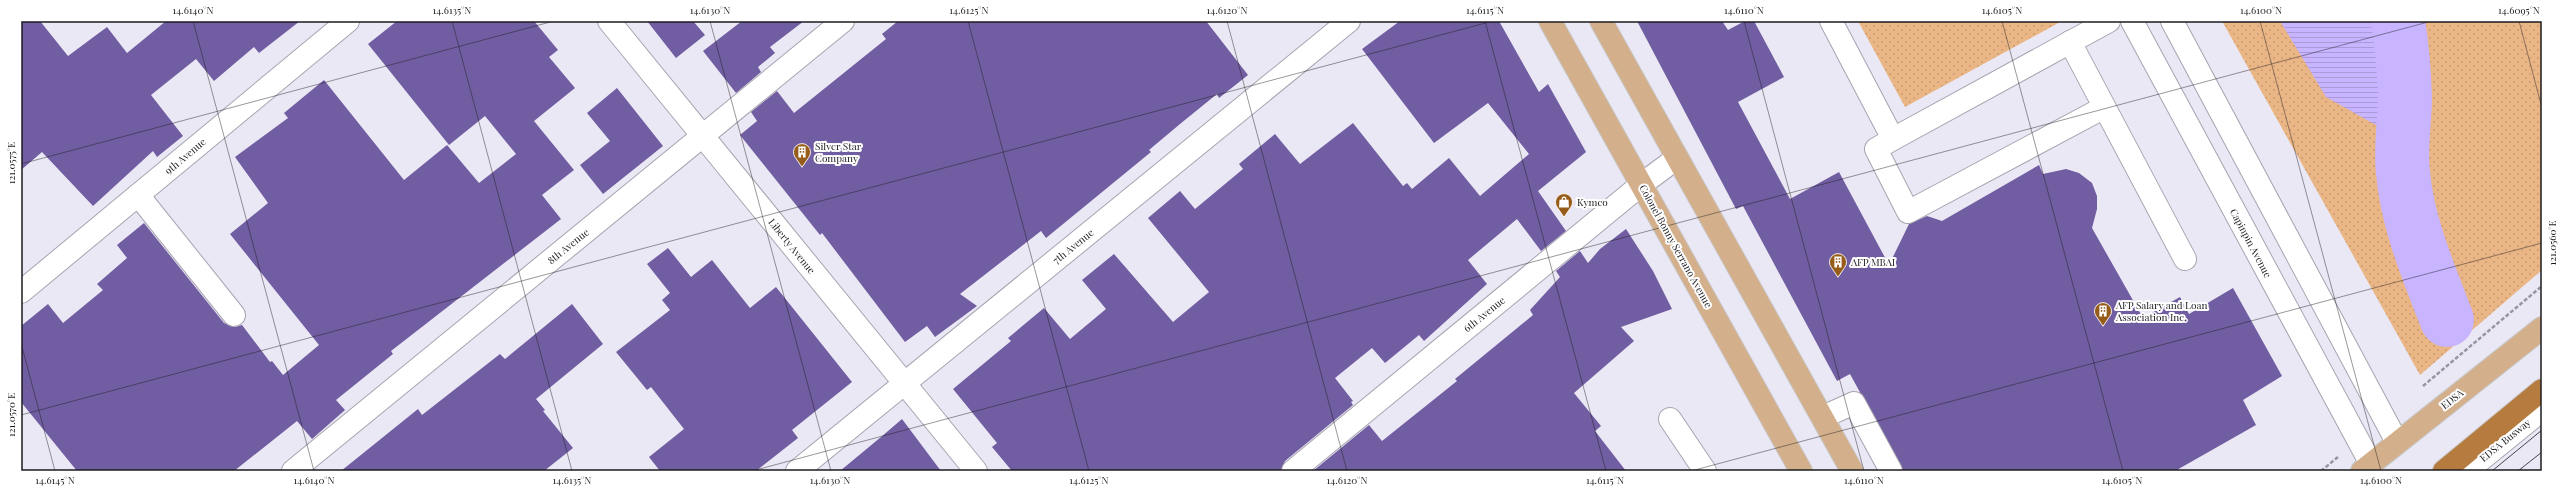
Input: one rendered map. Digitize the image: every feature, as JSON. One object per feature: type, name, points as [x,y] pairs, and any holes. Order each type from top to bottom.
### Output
[{"type":"highway","points":[[2444,471],[2542,390]]},
{"type":"main road","name":"Colonel Bonny Serrano Avenue","points":[[1550,21],[1801,471]]},
{"type":"main road","points":[[1601,21],[1824,418],[1852,471]]},
{"type":"main road","name":"EDSA","points":[[2366,467],[2542,328]]},
{"type":"street","name":"9th Avenue","points":[[21,292],[348,21]]},
{"type":"street","name":"Liberty Avenue","points":[[609,21],[976,471]]},
{"type":"street","name":"8th Avenue","points":[[293,471],[842,21]]},
{"type":"street","name":"7th Avenue","points":[[797,471],[1349,21]]},
{"type":"street","points":[[1831,21],[1893,139]]},
{"type":"street","points":[[2103,108],[1908,212],[1876,149],[2109,21]]},
{"type":"street","name":"Capinpin Avenue","points":[[2132,21],[2358,441],[2366,467]]},
{"type":"street","points":[[2172,21],[2397,442]]},
{"type":"street","points":[[2070,42],[2103,108],[2185,259]]},
{"type":"street","name":"6th Avenue","points":[[1292,471],[1642,184],[1677,158]]},
{"type":"street","points":[[138,195],[234,315]]},
{"type":"street","points":[[1824,418],[1854,403],[1891,471]]},
{"type":"street","name":"EDSA Busway","points":[[2468,471],[2542,410]]},
{"type":"street","points":[[1670,419],[1705,471]]},
{"type":"path","points":[[2420,388],[2542,286]]},
{"type":"path","points":[[2321,471],[2358,441]]},
{"type":"shaded area","points":[[1858,21],[2062,21],[1905,107]]},
{"type":"shaded area","points":[[2222,21],[2542,21],[2542,270],[2420,375]]},
{"type":"shaded area","points":[[2280,21],[2391,21],[2397,67],[2397,116],[2389,128],[2374,124],[2326,97]]},
{"type":"building","points":[[21,21],[40,21],[68,56],[107,27],[127,53],[166,21],[300,21],[259,53],[254,47],[214,81],[196,59],[151,95],[183,136],[157,157],[153,151],[93,206],[42,152],[21,170]]},
{"type":"building","points":[[397,21],[534,21],[558,50],[549,57],[575,88],[534,121],[574,170],[542,195],[561,219],[391,351],[393,354],[336,400],[345,410],[312,439],[297,421],[234,471],[77,471],[21,402],[21,326],[48,304],[63,323],[103,290],[97,284],[127,258],[117,245],[144,223],[224,323],[235,327],[242,325],[270,362],[272,361],[283,375],[319,345],[230,234],[268,203],[235,157],[288,118],[284,113],[324,80],[404,180],[447,145],[479,183],[516,154],[485,116],[449,145],[368,44]]},
{"type":"building","points":[[647,21],[693,21],[705,35],[676,58]]},
{"type":"building","points":[[742,21],[804,21],[770,47],[775,53],[758,67],[761,72],[736,93],[703,51]]},
{"type":"building","points":[[898,21],[1206,21],[1248,75],[1219,98],[1217,94],[1149,150],[1151,152],[1046,238],[1041,231],[960,294],[977,306],[935,337],[927,326],[905,342],[822,233],[820,235],[740,135],[757,121],[751,112],[777,91],[794,113],[886,39],[882,34]]},
{"type":"building","points":[[1400,21],[1499,21],[1539,92],[1548,84],[1586,152],[1538,191],[1566,231],[1541,251],[1517,219],[1468,260],[1487,284],[1424,341],[1419,335],[1385,363],[1372,348],[1335,378],[1353,401],[1351,402],[1353,405],[1285,461],[1281,471],[1012,471],[992,447],[997,443],[953,389],[1011,341],[1008,338],[1044,308],[1070,339],[1106,309],[1082,280],[1114,254],[1173,322],[1209,292],[1148,218],[1180,191],[1195,209],[1243,169],[1239,164],[1275,134],[1300,164],[1353,123],[1403,186],[1407,183],[1412,189],[1449,158],[1480,196],[1529,154],[1488,103],[1434,143],[1362,49]]},
{"type":"building","name":"AFP Salary and Loan Association Inc.","points":[[1637,21],[1722,21],[1728,30],[1745,21],[1754,21],[1784,77],[1738,102],[1790,199],[1839,172],[1889,265],[1909,224],[1927,216],[1942,221],[2039,165],[2043,174],[2066,169],[2079,173],[2092,183],[2097,196],[2097,209],[2092,228],[2143,318],[2180,297],[2189,314],[2233,288],[2282,376],[2243,400],[2256,425],[2175,471],[1903,471],[1850,374],[1837,381],[1743,206],[1736,209]]},
{"type":"building","points":[[617,88],[663,146],[603,194],[580,165],[610,141],[587,113]]},
{"type":"building","points":[[1626,229],[1653,271],[1672,309],[1621,327],[1634,341],[1574,393],[1601,426],[1595,431],[1626,471],[1313,471],[1369,425],[1382,441],[1457,381],[1455,379],[1533,315],[1530,310],[1560,277],[1556,271],[1580,251],[1588,263],[1600,249]]},
{"type":"building","points":[[668,248],[691,277],[712,260],[750,308],[776,287],[852,382],[792,430],[798,438],[756,471],[660,471],[649,457],[684,429],[651,387],[647,390],[616,352],[670,310],[662,300],[670,293],[647,264]]},
{"type":"building","points":[[572,304],[603,344],[536,399],[545,410],[543,411],[573,448],[544,471],[341,471],[418,409],[422,415],[500,354],[505,359]]},
{"type":"building","points":[[902,419],[941,471],[840,471],[881,437]]},
{"type":"waterway","points":[[2398,21],[2403,58],[2405,96],[2402,153],[2405,191],[2420,248],[2447,320]]},
{"type":"tram line","points":[[2492,471],[2542,430]]},
{"type":"tram line","points":[[2518,471],[2542,452]]},
{"type":"place","name":"Silver Star Company","points":[[802,167]]},
{"type":"place","name":"Kymco","points":[[1564,217]]},
{"type":"place","name":"AFP MBAI","points":[[1838,277]]},
{"type":"place","name":"AFP Salary and Loan Association Inc.","points":[[2103,326]]}]
